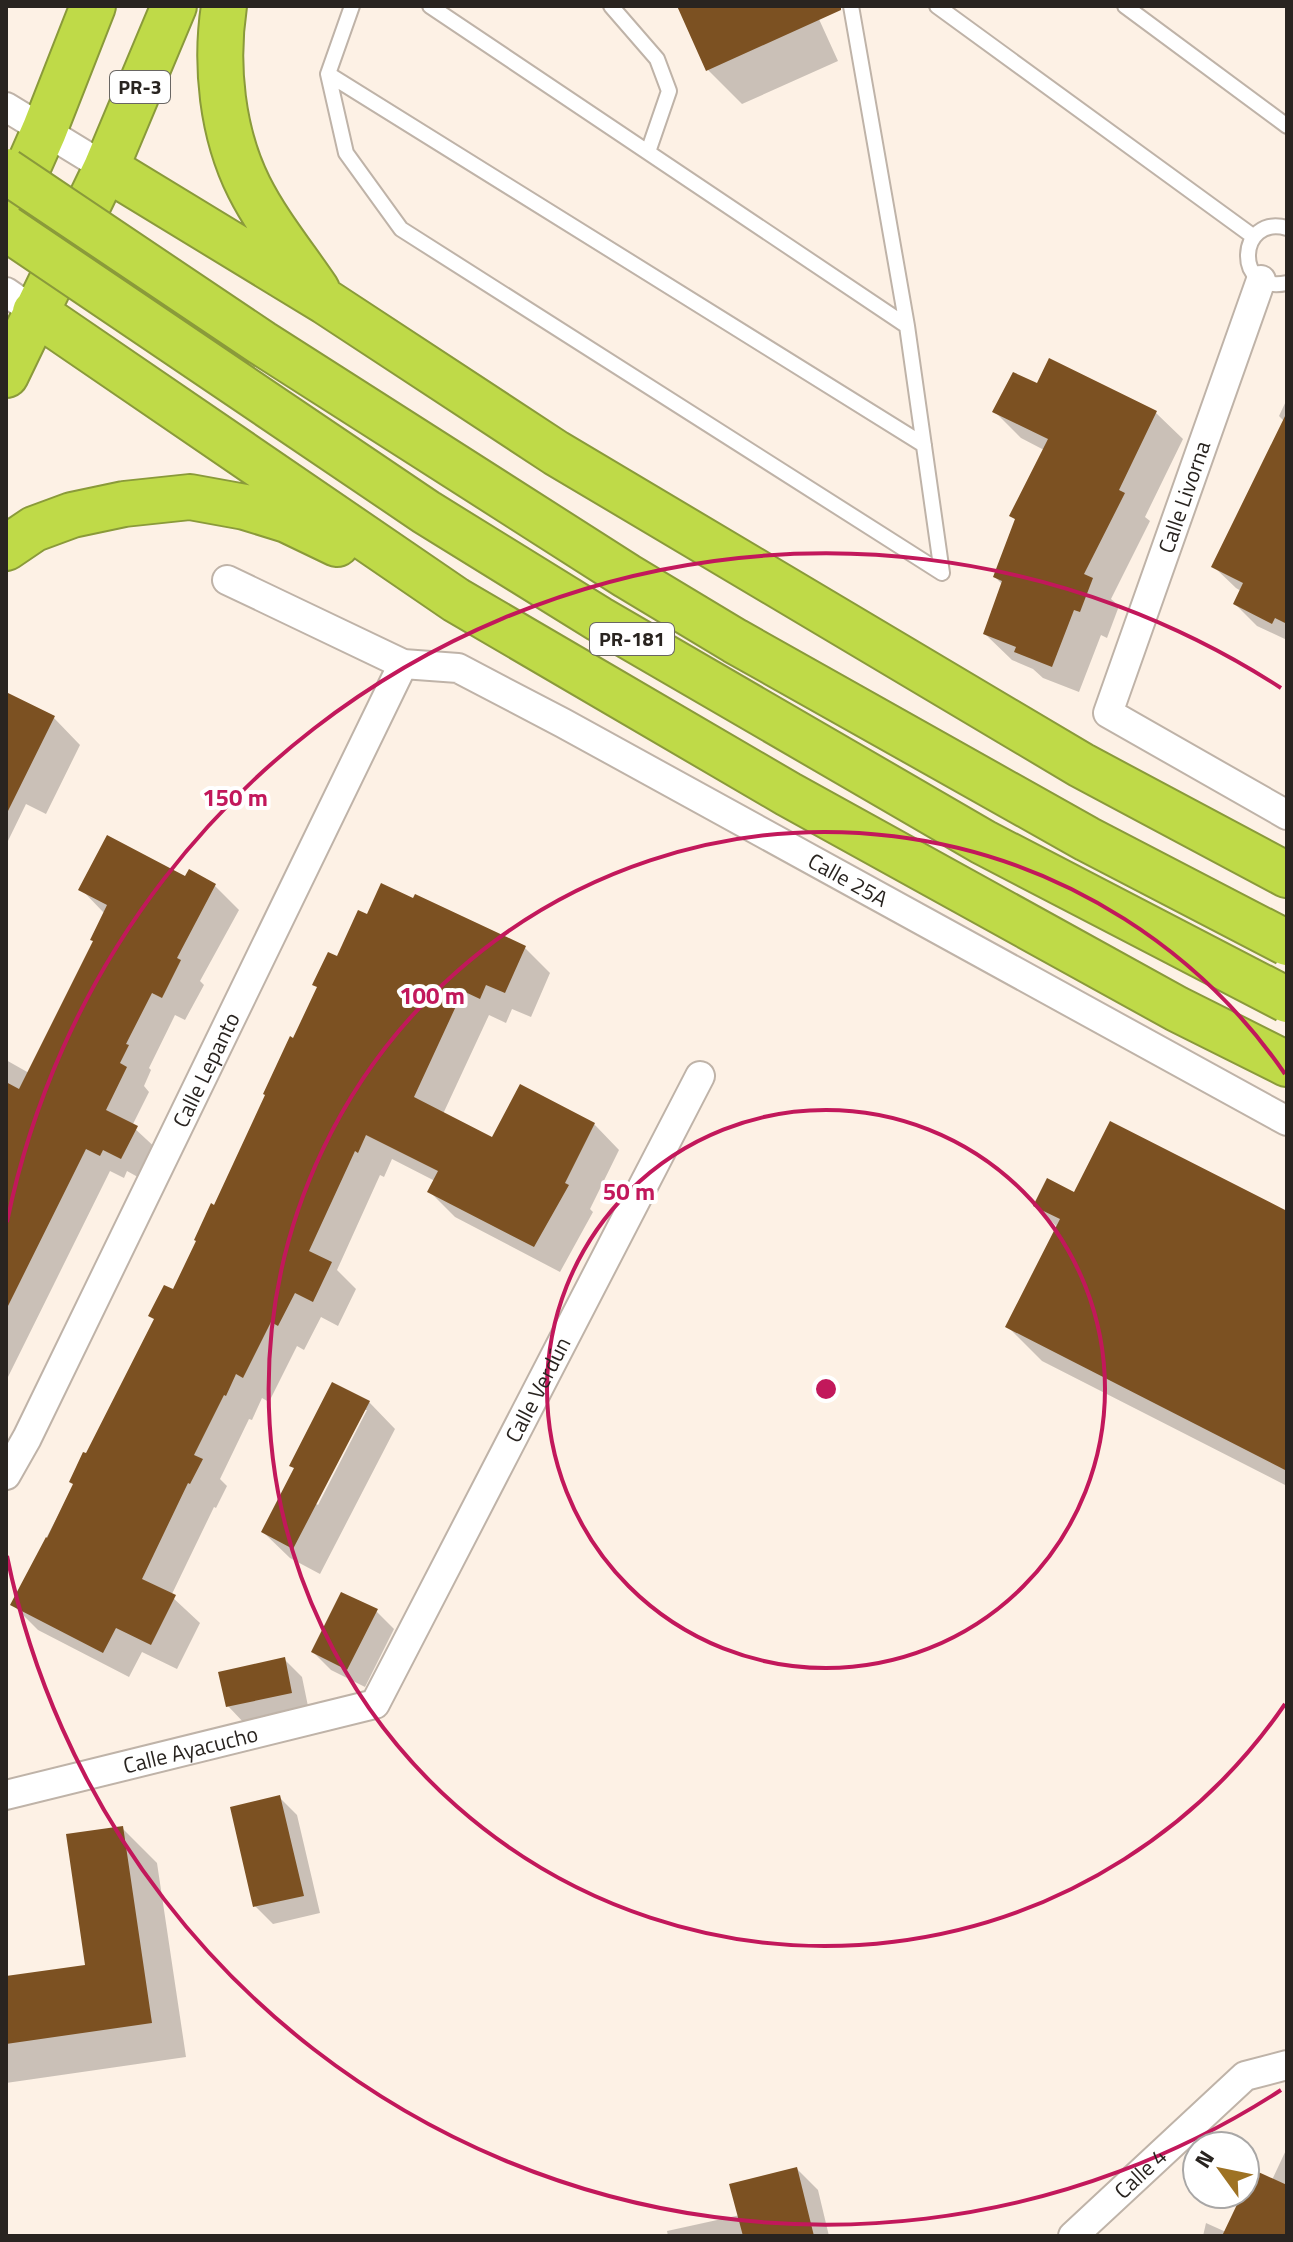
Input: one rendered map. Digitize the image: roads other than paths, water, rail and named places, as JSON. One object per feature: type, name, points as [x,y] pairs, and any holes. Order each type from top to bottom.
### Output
[{"type":"highway","points":[[6,217],[93,6]]},
{"type":"highway","name":"PR-3","points":[[6,375],[21,302],[106,168],[174,6]]},
{"type":"highway","points":[[224,6],[221,84],[231,138],[248,186],[326,302]]},
{"type":"highway","points":[[106,168],[326,302],[582,469],[1081,765],[1287,875]]},
{"type":"highway","name":"PR-181","points":[[6,171],[262,343],[627,576],[735,641],[1087,839],[1287,943]]},
{"type":"highway","name":"PR-181","points":[[6,228],[426,512],[599,619],[983,842],[1287,1000]]},
{"type":"highway","points":[[21,302],[456,600],[788,794],[1177,1009],[1287,1064]]},
{"type":"highway","points":[[6,548],[34,529],[72,515],[124,504],[190,497],[245,507],[287,520],[397,576],[456,600]]},
{"type":"street","points":[[6,107],[106,168]]},
{"type":"street","name":"Calle Livorna","points":[[1274,281],[1108,713],[1287,815]]},
{"type":"street","points":[[227,580],[403,664]]},
{"type":"street","name":"Calle 25A","points":[[403,664],[458,668],[1287,1121]]},
{"type":"street","name":"Calle Lepanto","points":[[6,1475],[34,1424],[403,664]]},
{"type":"street","name":"Calle Verdún","points":[[375,1704],[700,1076]]},
{"type":"street","name":"Calle Ayacucho","points":[[6,1795],[375,1704]]},
{"type":"street","name":"Calle 4","points":[[1073,2236],[1245,2076],[1287,2065]]},
{"type":"lane","points":[[352,6],[328,74],[346,153],[401,229],[942,573],[907,326],[851,6]]},
{"type":"lane","points":[[430,6],[907,326]]},
{"type":"lane","points":[[611,6],[657,59],[669,91],[648,152]]},
{"type":"lane","points":[[937,6],[1254,237]]},
{"type":"lane","points":[[1125,6],[1287,126]]},
{"type":"lane","points":[[328,74],[924,445]]},
{"type":"lane","points":[[1274,281],[1248,265],[1249,246],[1254,237],[1269,226],[1287,228]]}]
